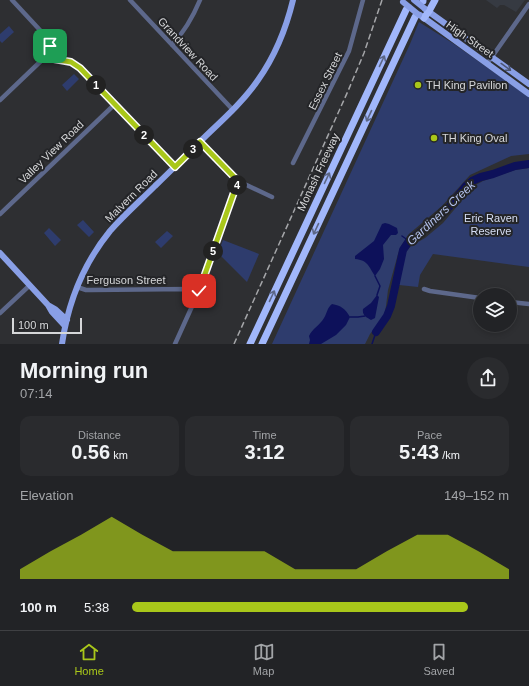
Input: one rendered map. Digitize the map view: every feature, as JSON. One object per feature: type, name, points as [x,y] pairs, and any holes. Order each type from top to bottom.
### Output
[{"type":"highway","name":"Monash Freeway","points":[[262,344],[420,18],[434,0]]},
{"type":"highway","name":"Monash Freeway","points":[[250,344],[406,10]]},
{"type":"main road","name":"Malvern Road","points":[[62,344],[66,323],[77,287],[92,257],[110,232],[121,220],[233,110],[252,88],[270,61],[284,30],[292,0]]},
{"type":"main road","name":"High Street","points":[[414,0],[529,84]]},
{"type":"main road","name":"High Street","points":[[401,1],[420,18],[529,94]]},
{"type":"main road","points":[[0,253],[48,305],[55,309],[66,323]]},
{"type":"street","points":[[12,0],[51,42],[51,59]]},
{"type":"street","name":"Grandview Road","points":[[130,0],[233,110]]},
{"type":"street","points":[[172,45],[187,26],[200,0]]},
{"type":"street","name":"Essex Street","points":[[293,163],[349,51],[363,1],[357,0]]},
{"type":"street","points":[[487,64],[529,4]]},
{"type":"street","points":[[0,100],[45,59],[71,62],[78,66],[175,167]]},
{"type":"street","name":"Valley View Road","points":[[0,214],[115,104]]},
{"type":"street","points":[[200,142],[238,181],[272,197]]},
{"type":"street","points":[[175,344],[199,291],[238,181]]},
{"type":"street","points":[[0,313],[30,285]]},
{"type":"street","name":"Ferguson Street","points":[[77,287],[91,290],[189,289],[199,291]]},
{"type":"street","points":[[424,289],[473,297]]},
{"type":"street","points":[[517,303],[529,304]]},
{"type":"shaded area","points":[[486,0],[525,0],[516,12],[504,5],[500,5],[497,8]]},
{"type":"shaded area","points":[[385,223],[397,228],[398,233],[396,235],[391,235],[383,245],[384,259],[375,276],[368,264],[355,259],[355,256],[374,241],[382,224]]},
{"type":"shaded area","points":[[377,295],[379,297],[375,318],[371,320],[366,317],[363,309],[371,303]]},
{"type":"shaded area","points":[[332,304],[342,308],[350,317],[346,325],[336,335],[321,344],[309,344],[310,334],[325,316]]},
{"type":"green space","points":[[419,22],[454,44],[529,97],[529,154],[511,156],[470,175],[442,206],[409,234],[401,246],[398,254],[388,290],[384,316],[370,334],[365,344],[272,344],[410,44]]},
{"type":"green space","points":[[9,26],[14,32],[2,43],[0,41],[0,34]]},
{"type":"green space","points":[[74,74],[79,79],[67,91],[62,85]]},
{"type":"green space","name":"Eric Raven Reserve","points":[[529,168],[529,267],[433,254],[420,275],[418,287],[399,285],[405,253],[411,246],[425,238],[443,223],[474,186],[483,181],[515,170]]},
{"type":"green space","points":[[83,220],[94,232],[89,237],[77,225]]},
{"type":"green space","points":[[49,228],[61,240],[55,246],[44,233]]},
{"type":"green space","points":[[167,231],[173,236],[161,248],[155,242]]},
{"type":"green space","points":[[223,240],[259,254],[247,282],[218,253]]},
{"type":"waterway","name":"Gardiners Creek","points":[[376,332],[387,316],[391,306],[403,250],[409,241],[439,217],[472,181],[515,166],[529,164]]},
{"type":"waterway","points":[[402,236],[409,241]]},
{"type":"waterway","points":[[375,276],[380,286],[377,295]]},
{"type":"waterway","points":[[350,317],[365,316]]},
{"type":"waterway","name":"Gardiners Creek","points":[[372,344],[376,332]]},
{"type":"tunnel","points":[[406,10],[410,0]]},
{"type":"railway","points":[[234,344],[348,91],[364,53],[382,0]]},
{"type":"place","name":"TH King Pavilion","points":[[418,85]]},
{"type":"place","name":"TH King Oval","points":[[434,138]]},
{"type":"route","points":[[50,46],[48,58],[71,62],[80,68],[175,167],[200,142],[238,181],[199,291]]}]
